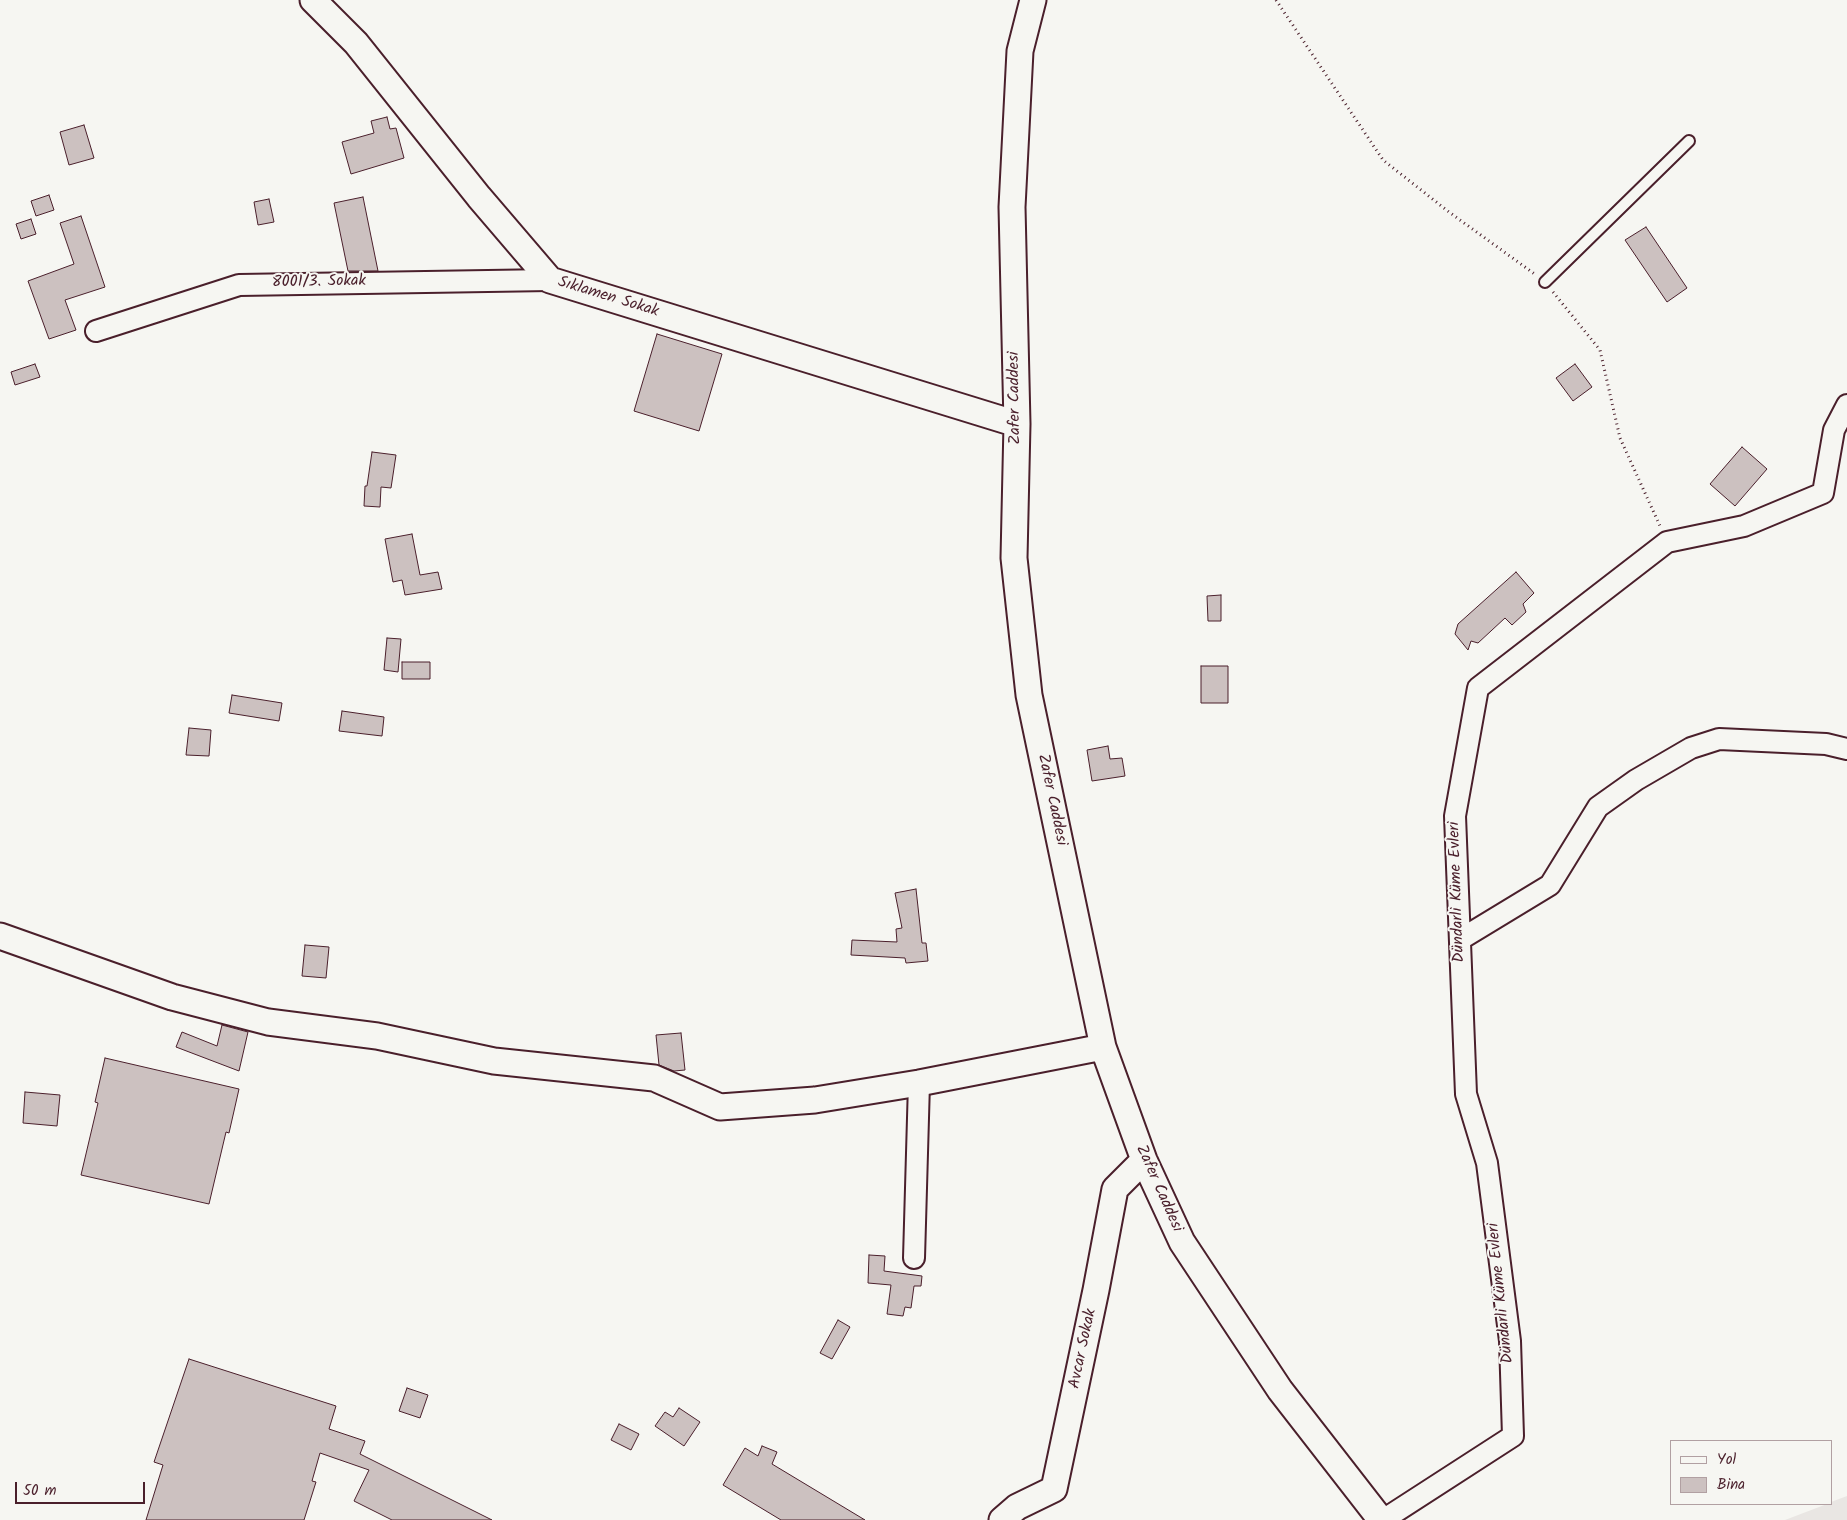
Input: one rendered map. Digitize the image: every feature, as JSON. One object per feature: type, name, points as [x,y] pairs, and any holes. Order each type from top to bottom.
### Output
[{"type":"street","name":"Sıklamen Sokak","points":[[313,0],[356,43],[479,197],[550,280],[1017,424]]},
{"type":"street","name":"Zafer Caddesi","points":[[1033,0],[1020,51],[1012,197],[1017,424],[1014,558],[1029,694],[1103,1047],[1144,1160],[1182,1242],[1280,1390],[1382,1520]]},
{"type":"street","name":"8001/3. Sokak","points":[[96,331],[239,285],[550,280]]},
{"type":"street","name":"Dündarli Küme Evleri","points":[[1382,1520],[1513,1436],[1510,1341],[1487,1163],[1466,1094],[1455,816],[1478,688],[1667,542],[1744,526],[1824,493],[1834,430],[1847,404]]},
{"type":"street","points":[[1461,939],[1550,886],[1598,807],[1636,780],[1691,748],[1718,739],[1826,744],[1847,749]]},
{"type":"street","points":[[0,936],[172,997],[268,1022],[376,1036],[494,1061],[654,1078],[720,1107],[815,1100],[1103,1047]]},
{"type":"street","points":[[914,1258],[919,1082]]},
{"type":"street","name":"Avcar Sokak","points":[[1002,1520],[1018,1507],[1054,1489],[1115,1190],[1144,1160]]},
{"type":"lane","points":[[1545,282],[1689,141]]},
{"type":"path","points":[[1276,0],[1383,160],[1449,212],[1545,282],[1600,350],[1620,438],[1667,542]]},
{"type":"shaded area","points":[[1847,1496],[1847,1520],[1785,1520],[1824,1505],[1832,1505],[1832,1502]]},
{"type":"building","points":[[387,117],[390,129],[396,128],[404,158],[351,174],[342,142],[374,133],[371,121]]},
{"type":"building","points":[[84,125],[94,158],[69,165],[60,132]]},
{"type":"building","points":[[49,195],[54,210],[36,216],[31,201]]},
{"type":"building","points":[[363,197],[378,271],[348,271],[334,203]]},
{"type":"building","points":[[269,199],[274,222],[258,225],[254,202]]},
{"type":"building","points":[[81,216],[105,287],[65,300],[76,330],[49,339],[28,281],[74,264],[60,223]]},
{"type":"building","points":[[31,219],[36,234],[21,239],[16,224]]},
{"type":"building","points":[[1646,227],[1687,288],[1667,302],[1625,240]]},
{"type":"building","points":[[657,334],[722,354],[699,431],[634,411]]},
{"type":"building","points":[[35,364],[40,377],[15,385],[11,372]]},
{"type":"building","points":[[1575,364],[1592,387],[1573,401],[1556,378]]},
{"type":"building","points":[[1742,447],[1767,469],[1735,506],[1710,484]]},
{"type":"building","points":[[372,452],[396,455],[391,488],[381,487],[380,507],[364,506],[365,486],[367,486]]},
{"type":"building","points":[[412,534],[420,575],[438,572],[442,589],[405,595],[402,580],[393,582],[385,539]]},
{"type":"building","points":[[1516,572],[1534,593],[1523,604],[1526,612],[1512,625],[1505,618],[1478,643],[1471,641],[1468,650],[1455,634],[1458,624]]},
{"type":"building","points":[[1221,595],[1221,621],[1208,621],[1207,596]]},
{"type":"building","points":[[387,638],[401,639],[398,672],[384,670]]},
{"type":"building","points":[[402,662],[430,662],[430,679],[402,679]]},
{"type":"building","points":[[1201,666],[1228,666],[1228,703],[1201,703]]},
{"type":"building","points":[[232,695],[282,703],[279,721],[229,713]]},
{"type":"building","points":[[342,711],[384,717],[382,736],[339,731]]},
{"type":"building","points":[[189,728],[211,730],[209,756],[186,755]]},
{"type":"building","points":[[1108,746],[1110,759],[1122,758],[1125,776],[1092,781],[1087,750]]},
{"type":"building","points":[[916,889],[922,943],[926,943],[928,961],[906,963],[905,958],[851,955],[852,940],[897,942],[896,929],[902,928],[895,893]]},
{"type":"building","points":[[305,945],[329,947],[326,978],[302,976]]},
{"type":"building","points":[[222,1025],[248,1032],[239,1071],[176,1047],[182,1032],[217,1046]]},
{"type":"building","points":[[681,1033],[685,1070],[674,1071],[659,1065],[656,1035]]},
{"type":"building","points":[[105,1058],[239,1089],[229,1133],[226,1132],[209,1204],[81,1175],[98,1103],[95,1102]]},
{"type":"building","points":[[25,1092],[60,1095],[57,1126],[23,1123]]},
{"type":"building","points":[[869,1255],[885,1256],[884,1271],[922,1276],[921,1286],[914,1286],[911,1308],[905,1307],[903,1316],[887,1314],[891,1285],[868,1283]]},
{"type":"building","points":[[838,1320],[850,1327],[832,1359],[820,1353]]},
{"type":"building","points":[[189,1359],[336,1406],[329,1429],[365,1441],[360,1454],[492,1520],[392,1520],[354,1501],[369,1470],[320,1453],[312,1481],[316,1482],[304,1520],[146,1520],[163,1465],[154,1462]]},
{"type":"building","points":[[407,1388],[428,1395],[420,1418],[399,1411]]},
{"type":"building","points":[[679,1408],[700,1422],[684,1446],[655,1426],[665,1412],[673,1417]]},
{"type":"building","points":[[619,1424],[639,1434],[631,1450],[611,1440]]},
{"type":"building","points":[[762,1446],[777,1452],[772,1464],[865,1520],[781,1520],[723,1485],[745,1448],[758,1456]]}]
